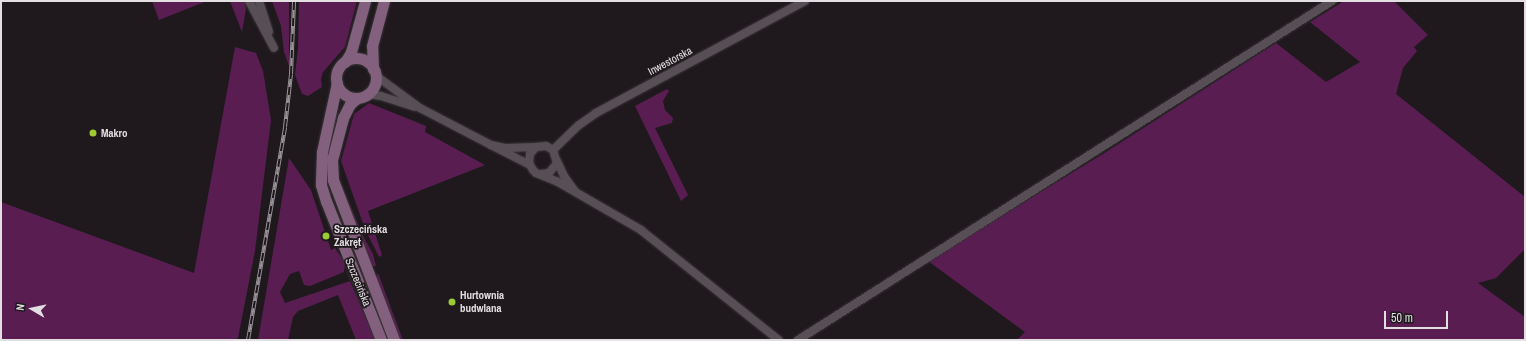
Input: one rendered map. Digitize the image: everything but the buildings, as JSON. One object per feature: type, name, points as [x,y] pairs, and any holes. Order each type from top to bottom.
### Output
[{"type":"main road","points":[[365,1],[351,52],[345,62],[338,69],[337,83],[344,94],[362,96],[374,86],[372,46],[384,1]]},
{"type":"main road","points":[[345,62],[353,59],[362,60],[374,72]]},
{"type":"main road","name":"Szczecińska","points":[[337,83],[322,152],[322,185],[326,201],[381,340]]},
{"type":"main road","name":"Szczecińska","points":[[362,96],[346,110],[342,118],[332,160],[333,180],[394,340]]},
{"type":"street","points":[[250,1],[273,45],[259,1]]},
{"type":"street","name":"Inwestorska","points":[[553,150],[579,125],[596,112],[806,1]]},
{"type":"street","points":[[798,340],[1332,1]]},
{"type":"street","points":[[374,72],[420,108]]},
{"type":"street","points":[[362,96],[381,96],[420,108],[530,165],[533,170],[641,230],[779,340]]},
{"type":"street","points":[[491,145],[505,148],[546,146],[553,150],[564,176],[576,193]]},
{"type":"street","points":[[530,165],[530,154],[536,147]]},
{"type":"street","points":[[540,174],[553,170],[557,160]]},
{"type":"shaded area","points":[[152,1],[207,1],[159,20]]},
{"type":"shaded area","points":[[230,1],[245,1],[246,9],[242,32]]},
{"type":"shaded area","points":[[272,1],[289,1],[289,66],[284,52],[281,26]]},
{"type":"shaded area","points":[[299,1],[357,1],[345,47],[323,72],[321,79],[322,87],[308,96],[302,94],[295,75],[298,48]]},
{"type":"shaded area","points":[[1344,1],[1394,1],[1428,35],[1414,47],[1417,51],[1403,68],[1396,94],[1525,197],[1525,249],[1496,278],[1478,283],[1525,317],[1525,340],[1017,340],[1025,332],[928,261],[1106,152],[1276,43],[1326,82],[1360,62],[1310,22]]},
{"type":"shaded area","points":[[235,47],[256,53],[263,71],[271,120],[255,251],[238,338],[233,340],[1,340],[1,202],[194,273]]},
{"type":"shaded area","points":[[667,89],[669,91],[663,101],[665,110],[673,118],[672,123],[655,128],[688,195],[681,201],[635,106]]},
{"type":"shaded area","points":[[369,103],[426,126],[425,132],[485,165],[368,211],[382,255],[379,257],[365,229],[341,161],[354,114]]},
{"type":"shaded area","points":[[330,157],[363,236],[373,254],[376,266],[369,266]]},
{"type":"shaded area","points":[[289,158],[311,190],[331,250],[335,248],[345,263],[344,272],[310,286],[304,285],[299,271],[290,274],[280,292],[285,303],[350,281],[374,340],[356,340],[338,295],[298,311],[293,317],[288,340],[258,340]]},
{"type":"shaded area","points":[[378,273],[403,340],[399,340],[374,282]]},
{"type":"railway","points":[[248,340],[285,127],[291,74],[294,1]]},
{"type":"place","name":"Makro","points":[[93,133]]},
{"type":"place","name":"Szczecińska Zakręt","points":[[326,236]]},
{"type":"place","name":"Hurtownia budwlana","points":[[452,302]]}]
